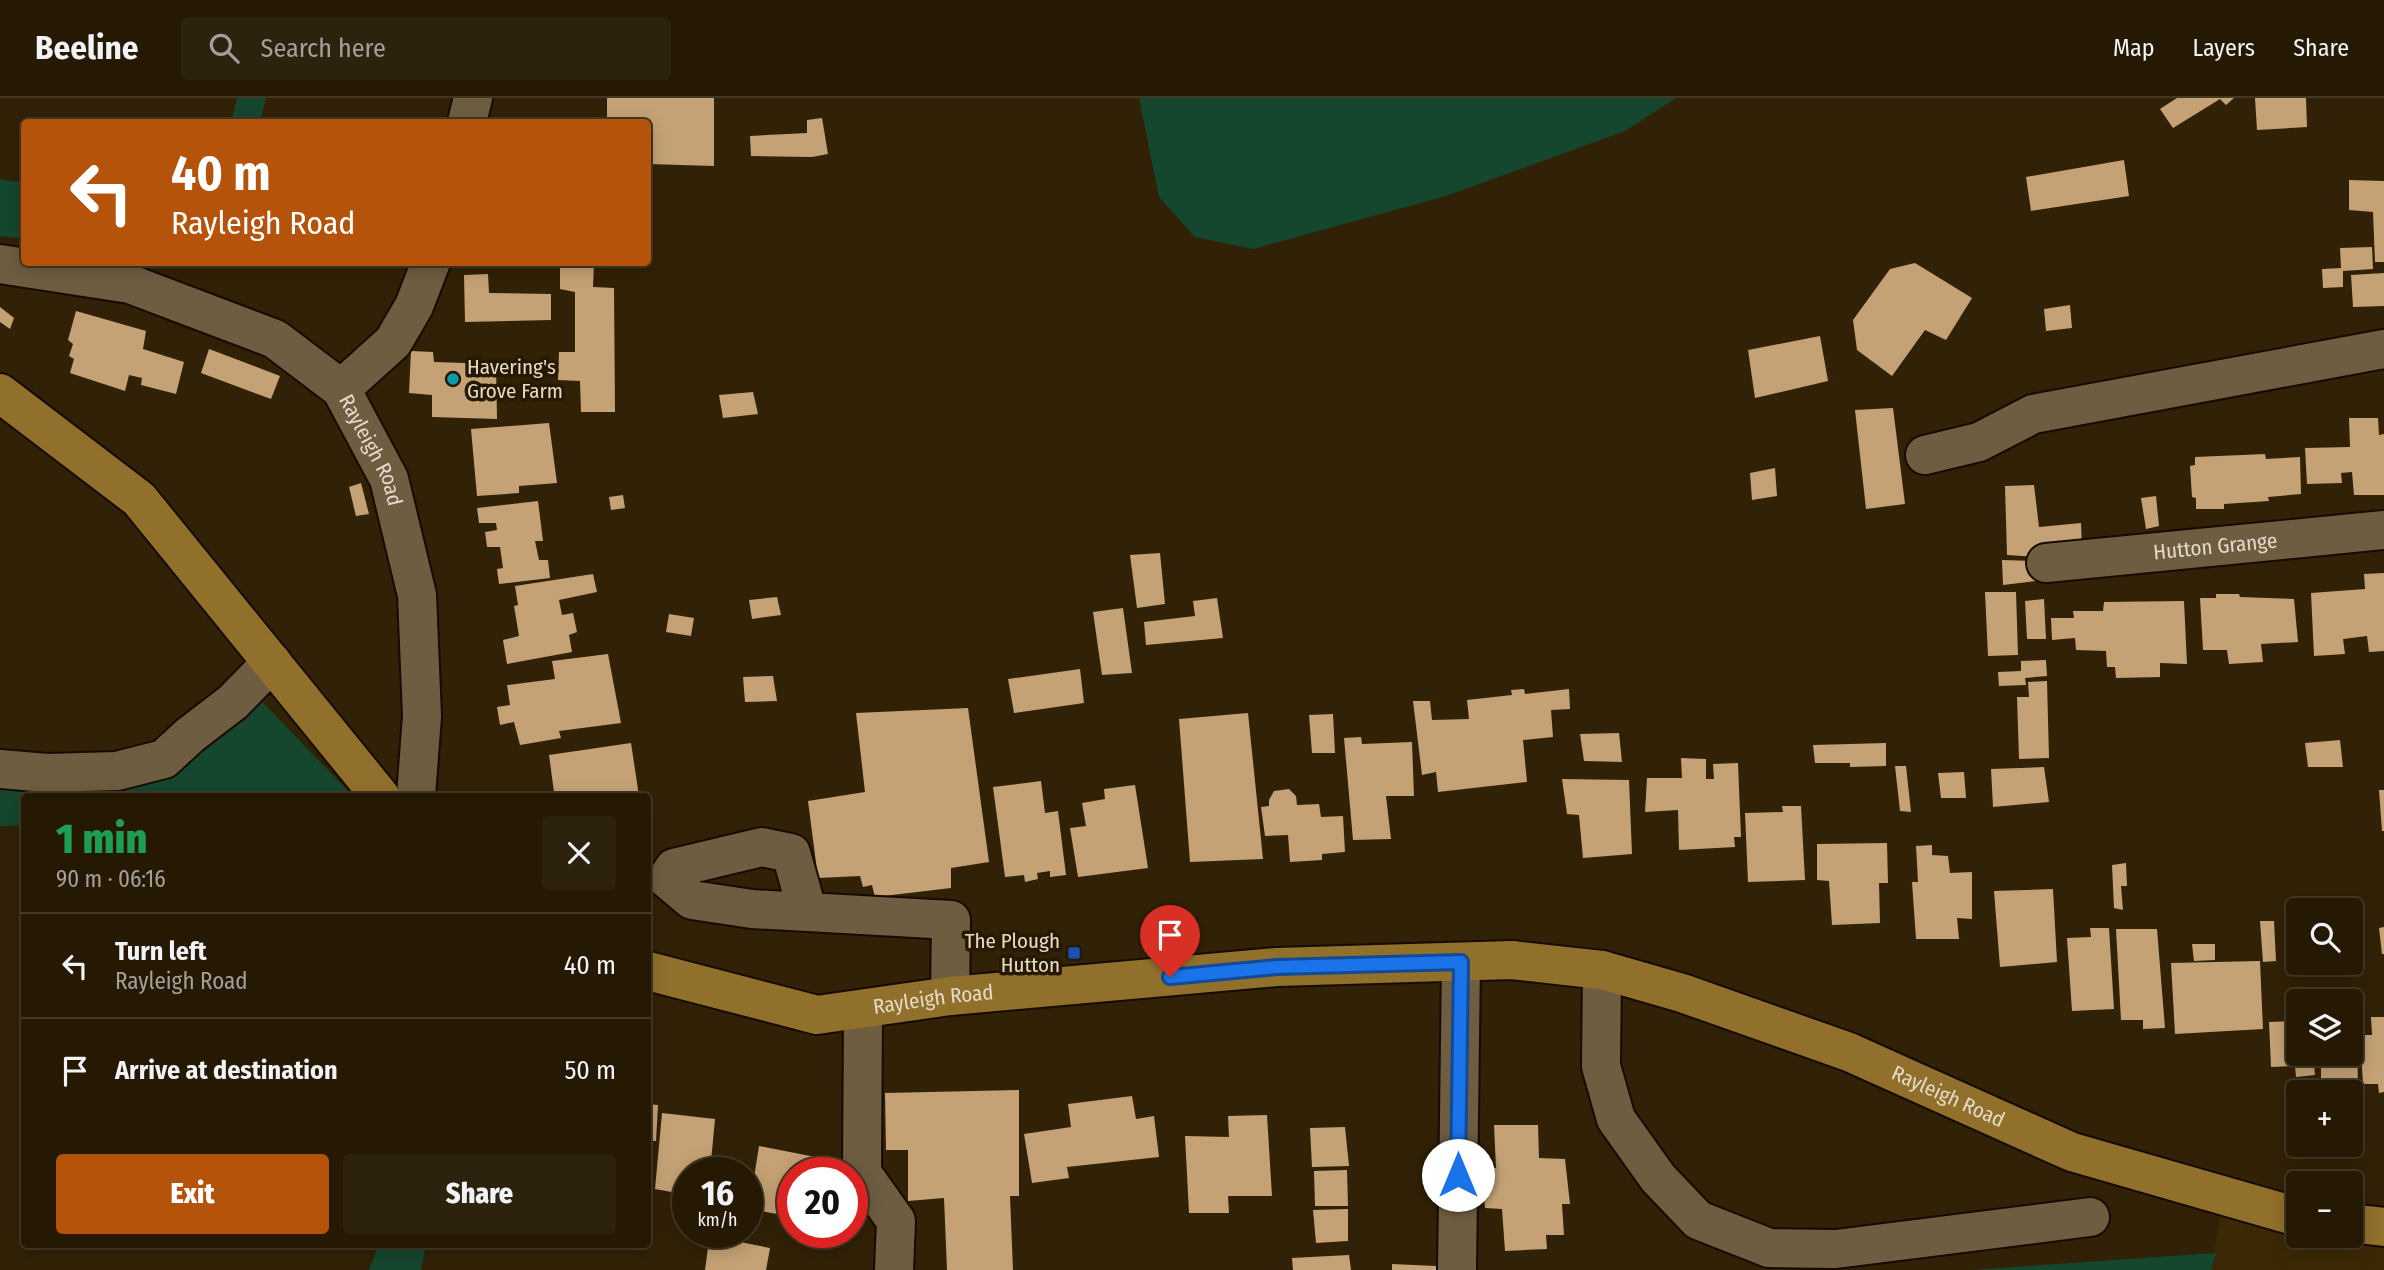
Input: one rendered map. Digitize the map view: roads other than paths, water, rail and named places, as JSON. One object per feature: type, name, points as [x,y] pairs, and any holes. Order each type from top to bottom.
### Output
[{"type":"main road","points":[[0,393],[139,499],[378,793]]},
{"type":"main road","name":"Rayleigh Road","points":[[651,972],[817,1015],[950,996],[1277,967],[1512,960],[1602,970],[1682,993],[1850,1052],[2072,1152],[2286,1214]]},
{"type":"main road","points":[[2363,1225],[2384,1227]]},
{"type":"street","points":[[468,119],[473,98]]},
{"type":"street","name":"Rayleigh Road","points":[[0,264],[130,284],[275,339],[341,389],[389,479],[417,595],[422,716],[416,793]]},
{"type":"street","points":[[341,389],[393,342],[414,306],[430,266]]},
{"type":"street","points":[[1926,455],[1979,442],[2033,414],[2384,349]]},
{"type":"street","name":"Hutton Grange","points":[[2046,563],[2384,530]]},
{"type":"street","points":[[0,769],[47,773],[117,771],[164,759],[233,702],[272,662]]},
{"type":"street","points":[[807,910],[951,920],[950,996]]},
{"type":"street","points":[[1457,1270],[1461,962]]},
{"type":"street","points":[[1602,970],[1601,1066],[1616,1119],[1658,1178],[1698,1220],[1769,1248],[1836,1249],[2090,1217]]},
{"type":"street","points":[[863,1010],[862,1174],[896,1221],[894,1270]]},
{"type":"place","name":"Havering's Grove Farm","points":[[453,379]]},
{"type":"place","name":"The Plough Hutton","points":[[1074,953]]}]
